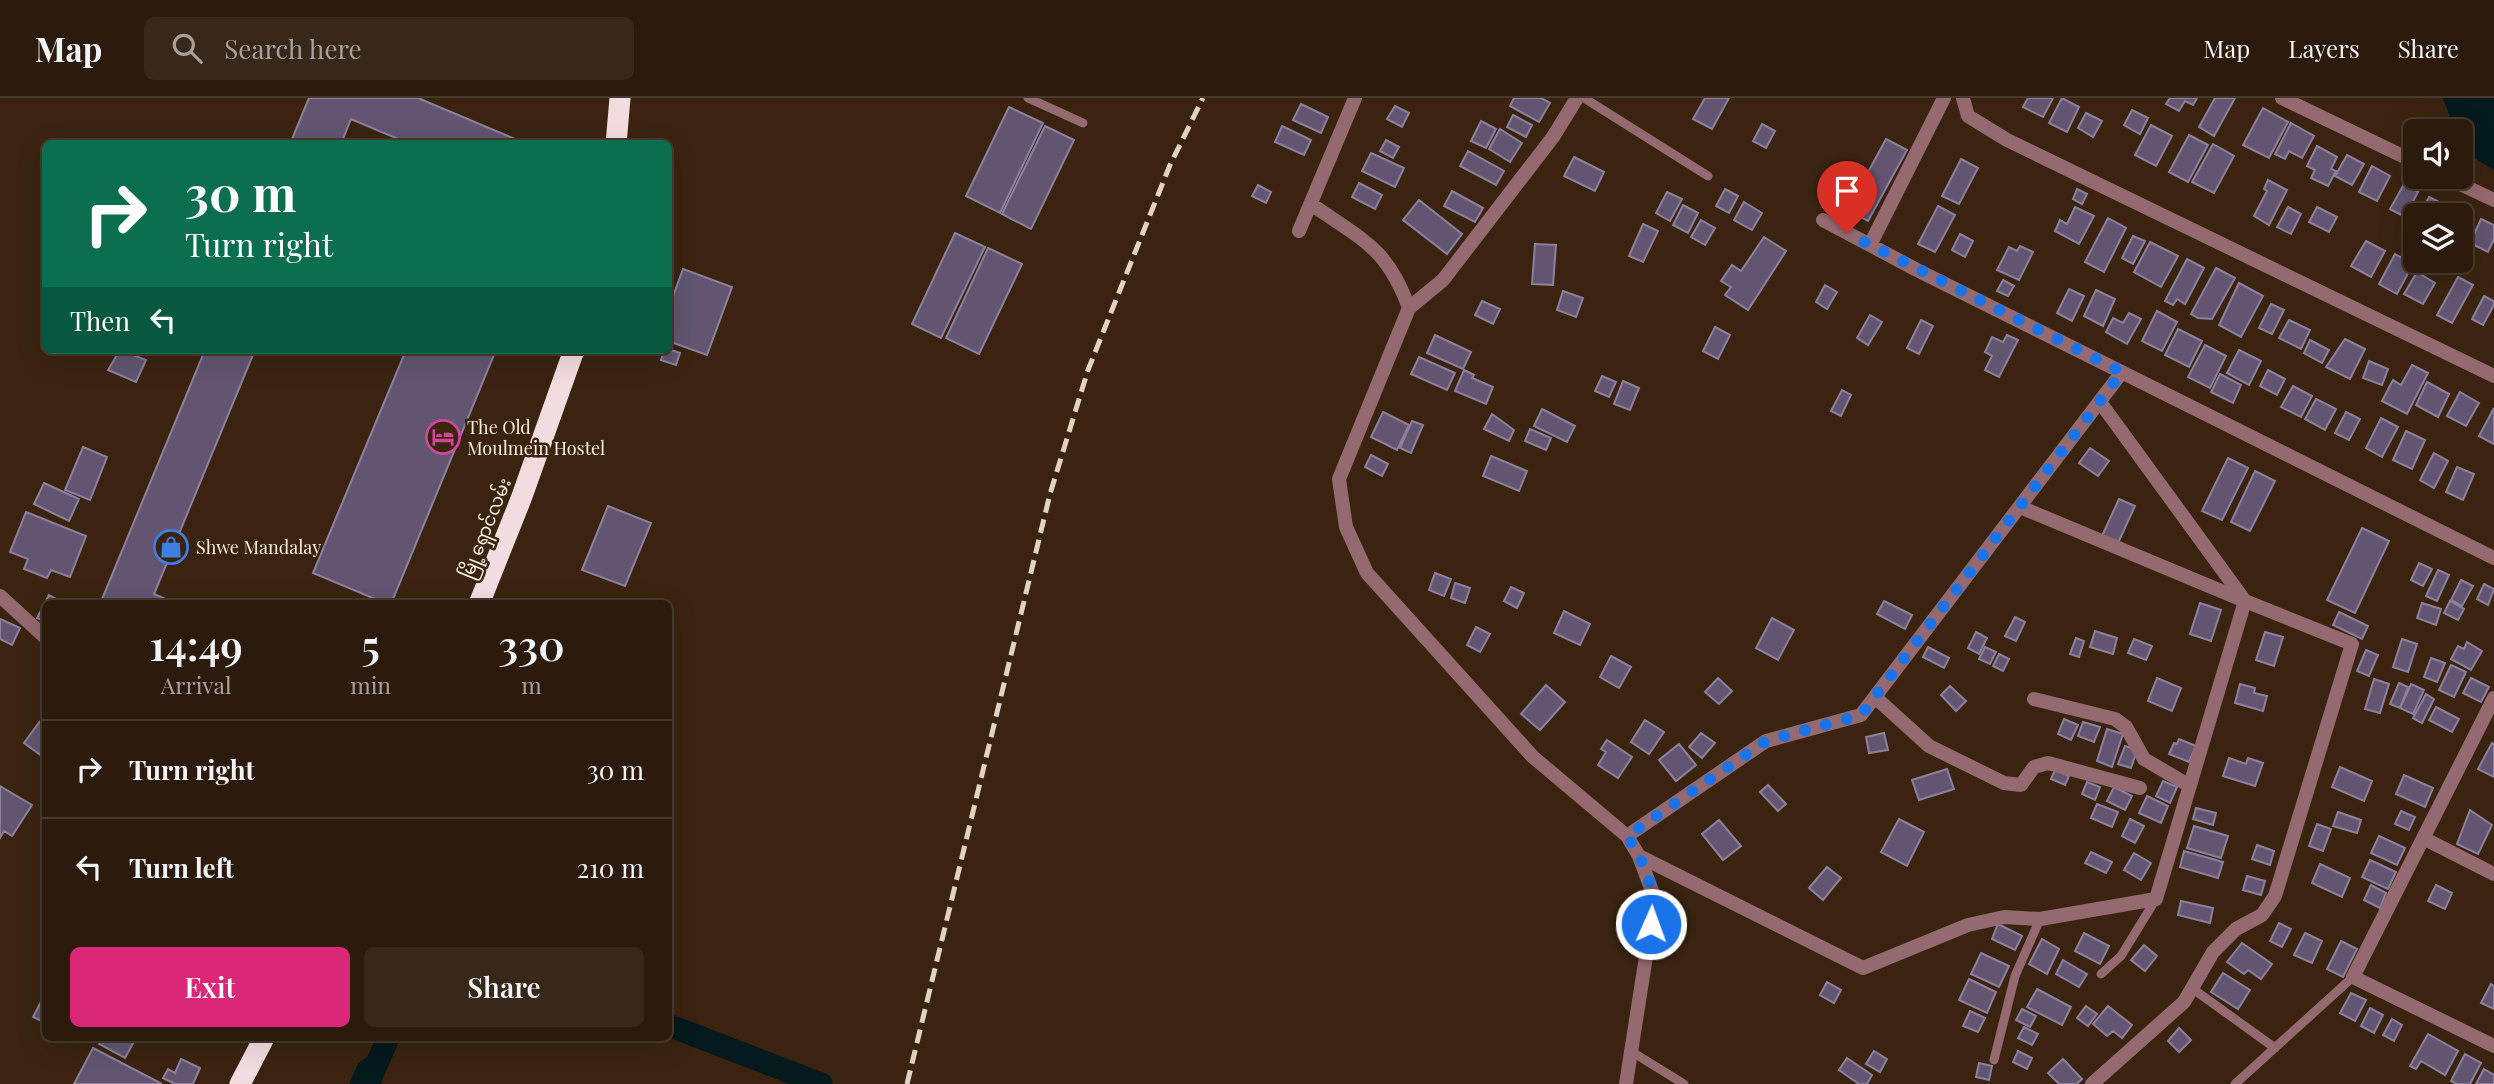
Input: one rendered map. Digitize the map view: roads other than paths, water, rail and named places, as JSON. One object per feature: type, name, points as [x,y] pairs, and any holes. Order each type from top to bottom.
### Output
[{"type":"highway","points":[[616,140],[620,98]]},
{"type":"highway","name":"မြို့ရှောင်လမ်း","points":[[481,600],[574,354]]},
{"type":"highway","points":[[240,1084],[262,1041]]},
{"type":"street","points":[[1299,231],[1355,98]]},
{"type":"street","points":[[1577,98],[1553,137],[1443,280],[1409,308],[1339,479],[1346,527],[1367,573],[1533,757],[1627,836],[1639,856],[1655,899],[1629,1050],[1626,1084]]},
{"type":"street","points":[[1870,246],[1944,98]]},
{"type":"street","points":[[1963,98],[1968,116],[2007,140],[2494,376]]},
{"type":"street","points":[[2282,98],[2403,156]]},
{"type":"street","points":[[2471,189],[2494,200]]},
{"type":"street","points":[[1311,204],[1381,254],[1397,276],[1409,308]]},
{"type":"street","points":[[1824,220],[1870,246],[2494,558]]},
{"type":"street","points":[[1627,836],[1766,741],[1861,715],[2122,372]]},
{"type":"street","points":[[2100,402],[2245,601]]},
{"type":"street","points":[[2020,507],[2352,644],[2275,896],[2262,915],[2236,929],[2213,952],[2184,1002],[2092,1084]]},
{"type":"street","points":[[0,596],[42,634]]},
{"type":"street","points":[[1639,856],[1863,968],[1968,925],[2004,918],[2040,919],[2156,899],[2245,601]]},
{"type":"street","points":[[1875,697],[1928,746],[2004,783],[2021,785],[2034,767],[2048,763],[2140,788]]},
{"type":"street","points":[[2494,698],[2488,725],[2353,977],[2494,1046]]},
{"type":"street","points":[[2034,699],[2115,719],[2126,727],[2144,759],[2190,786]]},
{"type":"street","points":[[2425,839],[2494,874]]},
{"type":"lane","points":[[1028,98],[1083,123]]},
{"type":"lane","points":[[1584,98],[1708,176]]},
{"type":"lane","points":[[2101,974],[2121,956],[2156,899]]},
{"type":"lane","points":[[1994,1060],[2015,976],[2040,919]]},
{"type":"lane","points":[[2235,1084],[2353,977]]},
{"type":"lane","points":[[2193,989],[2275,1048]]},
{"type":"lane","points":[[1629,1050],[1684,1084]]},
{"type":"water","points":[[2443,98],[2494,98],[2494,170],[2473,156],[2473,119],[2451,119]]},
{"type":"water","points":[[377,1049],[389,1057],[377,1084],[349,1084],[358,1064]]},
{"type":"waterway","points":[[672,1027],[821,1084]]},
{"type":"waterway","points":[[368,1084],[387,1041]]},
{"type":"railway","points":[[907,1084],[1050,494],[1088,370],[1170,165],[1203,98]]},
{"type":"place","name":"The Old Moulmein Hostel","points":[[443,437]]},
{"type":"place","name":"Shwe Mandalay","points":[[171,547]]}]
